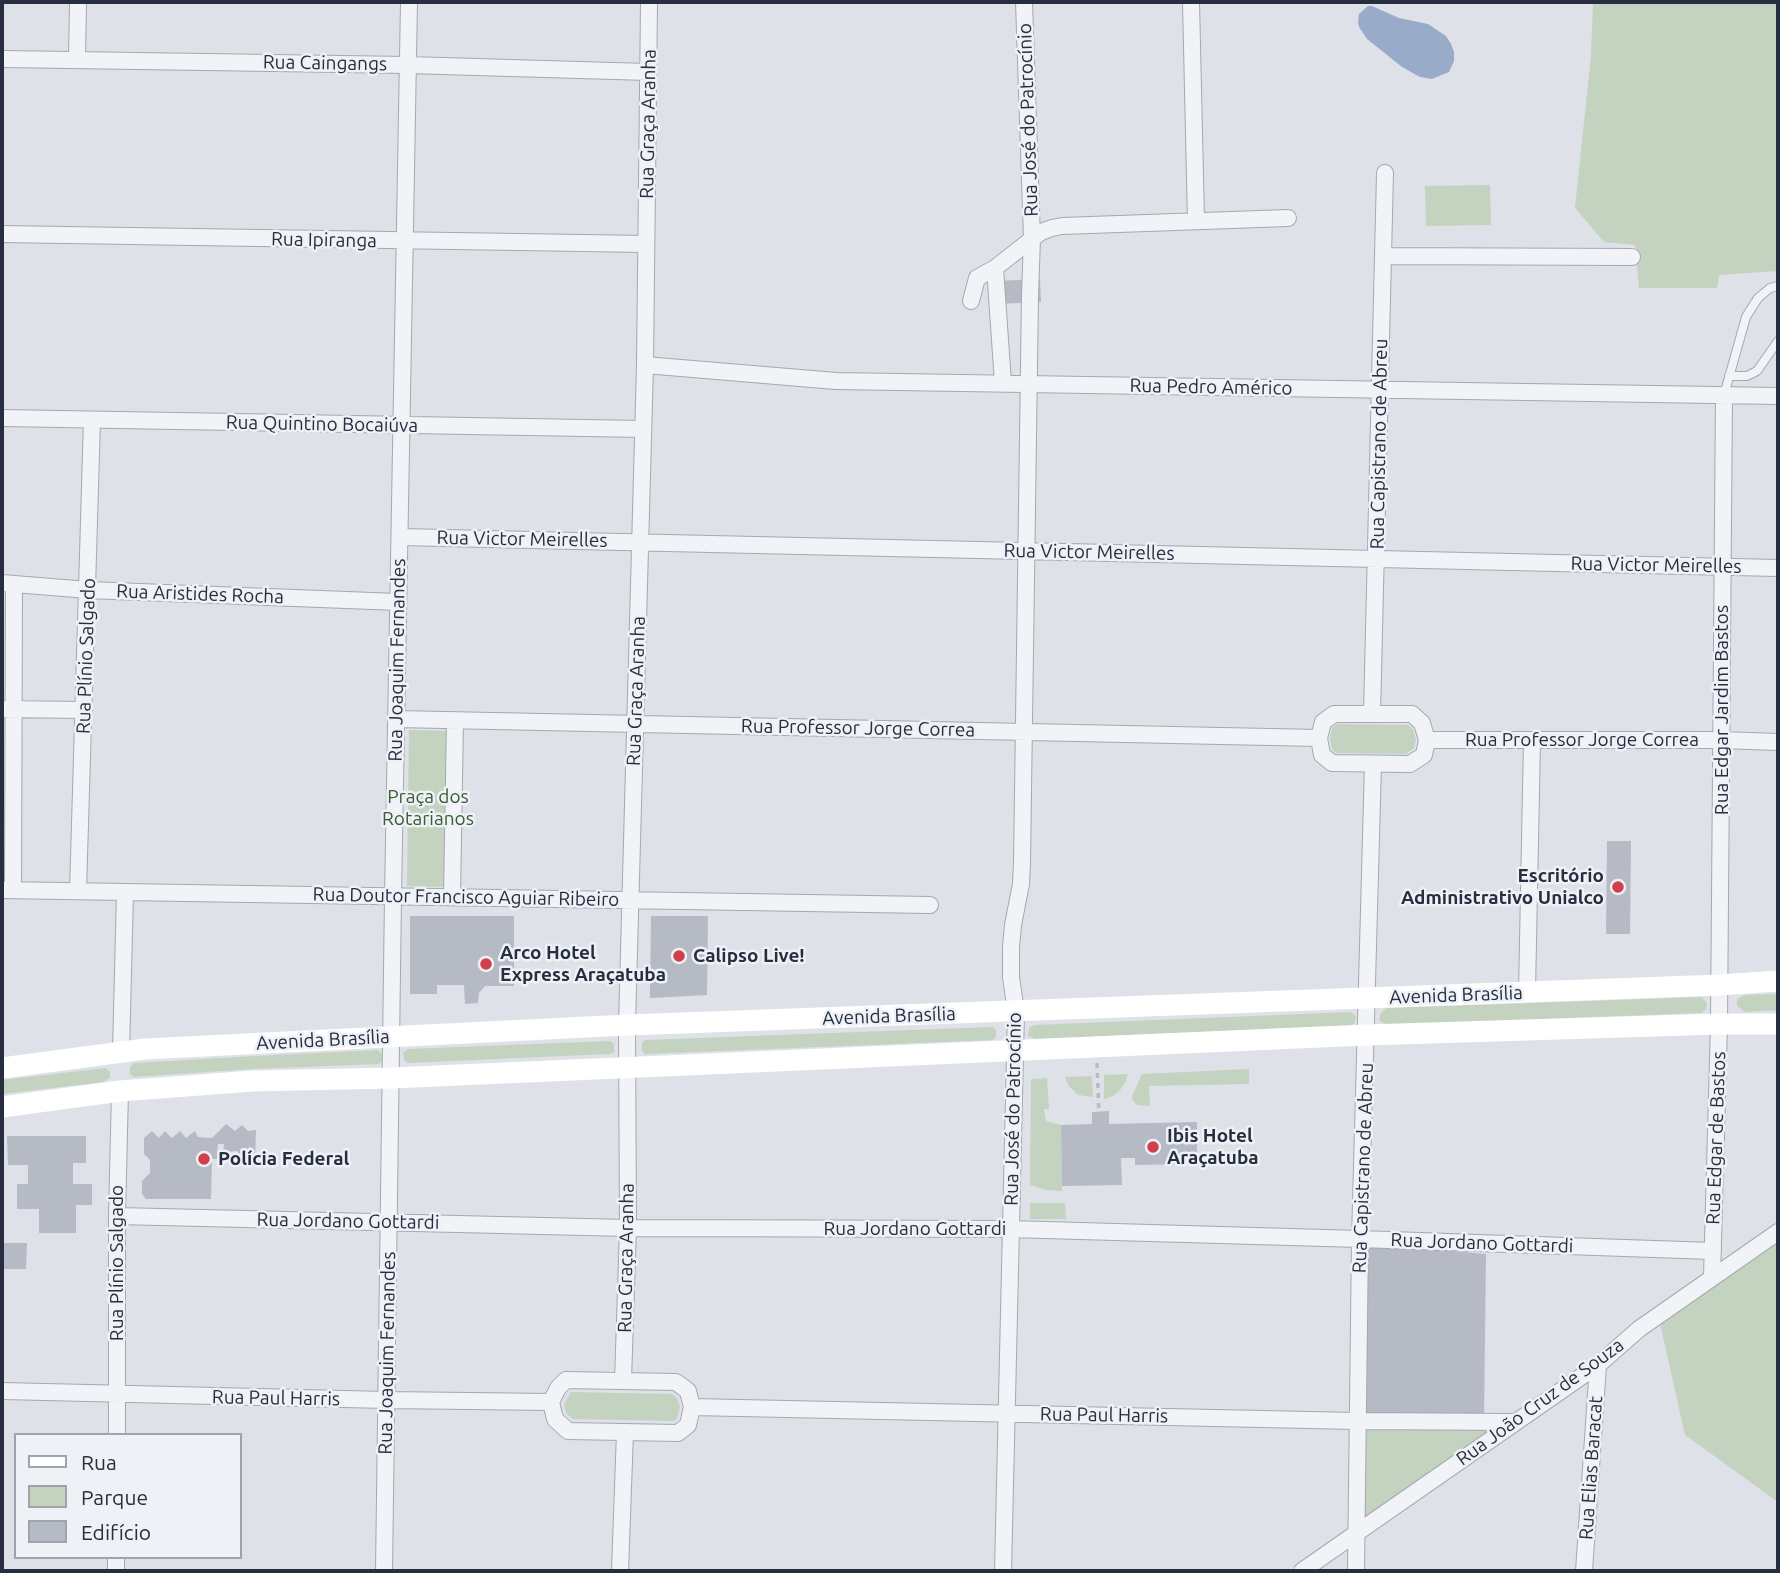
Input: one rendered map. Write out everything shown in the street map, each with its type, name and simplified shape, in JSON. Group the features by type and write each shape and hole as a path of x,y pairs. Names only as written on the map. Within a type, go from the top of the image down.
{"main road":[{"name":"Avenida Brasília","path":"2,1068 145,1049 627,1025 1778,981"},
{"name":"Avenida Brasília","path":"2,1107 120,1091 253,1081 391,1078 1366,1035 1778,1024"}],"street":[{"path":"77,59 78,2"},
{"name":"Rua Joaquim Fernandes","path":"384,1571 409,2"},
{"name":"Rua Graça Aranha","path":"623,1381 628,1227 627,1025 645,365 649,2"},
{"name":"Rua José do Patrocínio","path":"1024,2 1032,239 1030,384"},
{"path":"1191,2 1196,221"},
{"name":"Rua Caingangs","path":"2,59 408,65 648,72"},
{"name":"Rua Capistrano de Abreu","path":"1373,714 1385,173"},
{"path":"971,301 977,278 995,268 1041,232 1062,226 1288,218"},
{"name":"Rua Ipiranga","path":"2,234 646,244"},
{"path":"1383,256 1632,257"},
{"path":"995,268 1003,383"},
{"path":"998,320 1030,319"},
{"name":"Rua Pedro Américo","path":"645,365 836,381 1778,396"},
{"path":"1026,551 1030,384"},
{"name":"Rua Edgar Jardim Bastos","path":"1719,1024 1724,395"},
{"name":"Rua Quintino Bocaiúva","path":"2,418 643,429"},
{"name":"Rua Plínio Salgado","path":"78,891 92,420"},
{"name":"Rua Victor Meirelles","path":"400,537 1778,568"},
{"name":"Rua José do Patrocínio","path":"1003,1571 1016,1012 1011,977 1013,925 1021,884 1026,551"},
{"path":"7,890 8,583"},
{"name":"Rua Aristides Rocha","path":"8,583 88,590 398,602"},
{"path":"8,709 84,710"},
{"path":"1334,714 1373,714 1412,714 1422,723 1427,740 1424,755 1410,764 1373,764 1332,763 1322,755 1319,738 1323,722 1334,714"},
{"name":"Rua Professor Jorge Correa","path":"396,719 1319,738"},
{"path":"452,897 455,720"},
{"name":"Rua Professor Jorge Correa","path":"1427,740 1721,740 1778,743"},
{"path":"1527,992 1532,740"},
{"name":"Rua Capistrano de Abreu","path":"1356,1571 1360,1239 1373,764"},
{"name":"Rua Doutor Francisco Aguiar Ribeiro","path":"7,890 930,905"},
{"path":"121,1052 125,892"},
{"name":"Rua Edgar de Bastos","path":"1712,1277 1719,1024"},
{"name":"Rua Plínio Salgado","path":"117,1433 120,1091"},
{"name":"Rua Jordano Gottardi","path":"117,1216 628,1227 1010,1229 1713,1251"},
{"name":"Rua João Cruz de Souza","path":"1301,1571 1598,1365 1639,1329 1778,1232"},
{"name":"Rua Elias Baracat","path":"1584,1571 1598,1365"},
{"path":"566,1380 623,1381 676,1382 688,1391 692,1407 688,1425 678,1433 569,1430 555,1419 551,1402 558,1388 566,1380"},
{"name":"Rua Paul Harris","path":"2,1391 551,1402"},
{"name":"Rua Paul Harris","path":"692,1407 1516,1422"},
{"path":"620,1571 625,1432"}],"lane":[{"path":"1724,395 1746,317 1758,298 1770,288 1778,286"},
{"path":"1729,376 1747,376 1757,371 1778,341"}],"path":[{"path":"1097,1048 1099,1117"}],"green space":[{"path":"1593,2 1778,2 1778,271 1719,275 1717,288 1639,288 1635,245 1604,242 1575,208 1591,56"},
{"path":"1490,185 1491,225 1426,226 1425,186"},
{"path":"1337,724 1408,725 1413,729 1416,740 1414,748 1406,754 1336,753 1332,749 1330,739 1332,728"},
{"name":"Praça dos Rotarianos","path":"409,730 448,731 446,887 407,886"},
{"path":"1778,994 1778,1010 1745,1012 1737,1006 1737,999 1745,995"},
{"path":"1702,997 1707,1003 1706,1009 1701,1013 1386,1025 1379,1020 1381,1013 1387,1008"},
{"path":"1351,1012 1356,1016 1351,1026 1035,1039 1028,1036 1029,1028 1034,1025"},
{"path":"992,1027 996,1030 993,1040 645,1054 642,1050 645,1040"},
{"path":"610,1041 614,1044 614,1052 609,1054 408,1063 404,1060 403,1053 408,1049"},
{"path":"378,1050 383,1061 379,1064 134,1077 130,1074 130,1067 134,1063"},
{"path":"106,1068 110,1072 110,1078 103,1082 2,1094 2,1080"},
{"path":"1249,1069 1249,1084 1149,1086 1150,1106 1137,1105 1133,1101 1132,1096 1142,1074"},
{"path":"1128,1074 1120,1090 1104,1099 1104,1075"},
{"path":"1092,1076 1093,1097 1078,1095 1068,1085 1065,1077"},
{"path":"1047,1078 1049,1109 1044,1109 1046,1121 1061,1125 1062,1191 1030,1185 1031,1079"},
{"path":"1030,1203 1065,1203 1066,1219 1030,1219"},
{"path":"1778,1241 1778,1502 1685,1435 1660,1323"},
{"path":"571,1392 672,1394 677,1398 680,1407 674,1421 573,1419 566,1413 564,1404"},
{"path":"1363,1422 1509,1425 1364,1520"}],"water":[{"path":"1368,6 1399,18 1428,24 1446,36 1454,52 1454,61 1449,72 1432,79 1420,77 1402,67 1367,39 1358,22 1359,14"}],"building":[{"path":"1040,279 1041,302 997,304 996,281"},
{"name":"Escritório Administrativo Unialco","path":"1607,841 1631,841 1630,934 1606,934"},
{"path":"410,916 514,916 514,986 485,986 479,993 478,1003 465,1004 464,985 437,985 437,994 410,994"},
{"name":"Calipso Live!","path":"651,916 708,916 707,995 650,998"},
{"path":"1109,1111 1109,1124 1197,1122 1197,1152 1185,1153 1185,1164 1135,1165 1135,1158 1121,1158 1122,1185 1062,1186 1061,1125 1092,1124 1092,1112"},
{"path":"226,1124 235,1131 242,1125 248,1131 256,1130 255,1160 238,1159 238,1151 223,1152 224,1144 218,1144 217,1159 212,1159 211,1199 146,1199 142,1194 142,1181 150,1173 150,1160 144,1154 144,1138 152,1131 159,1138 165,1131 172,1138 180,1131 186,1138 195,1131 198,1137 212,1138"},
{"path":"7,1136 86,1136 86,1163 73,1163 73,1184 92,1184 92,1205 76,1205 76,1233 39,1233 39,1209 17,1209 17,1184 28,1184 28,1165 8,1165"},
{"path":"2,1243 27,1243 26,1269 2,1269"},
{"path":"1362,1243 1486,1254 1484,1422 1359,1419"}],"place":[{"name":"Escritório Administrativo Unialco","path":"1618,887"},
{"name":"Calipso Live!","path":"679,956"},
{"name":"Arco Hotel Express Araçatuba","path":"486,964"},
{"name":"Ibis Hotel Araçatuba","path":"1153,1147"},
{"name":"Polícia Federal","path":"204,1159"}]}
